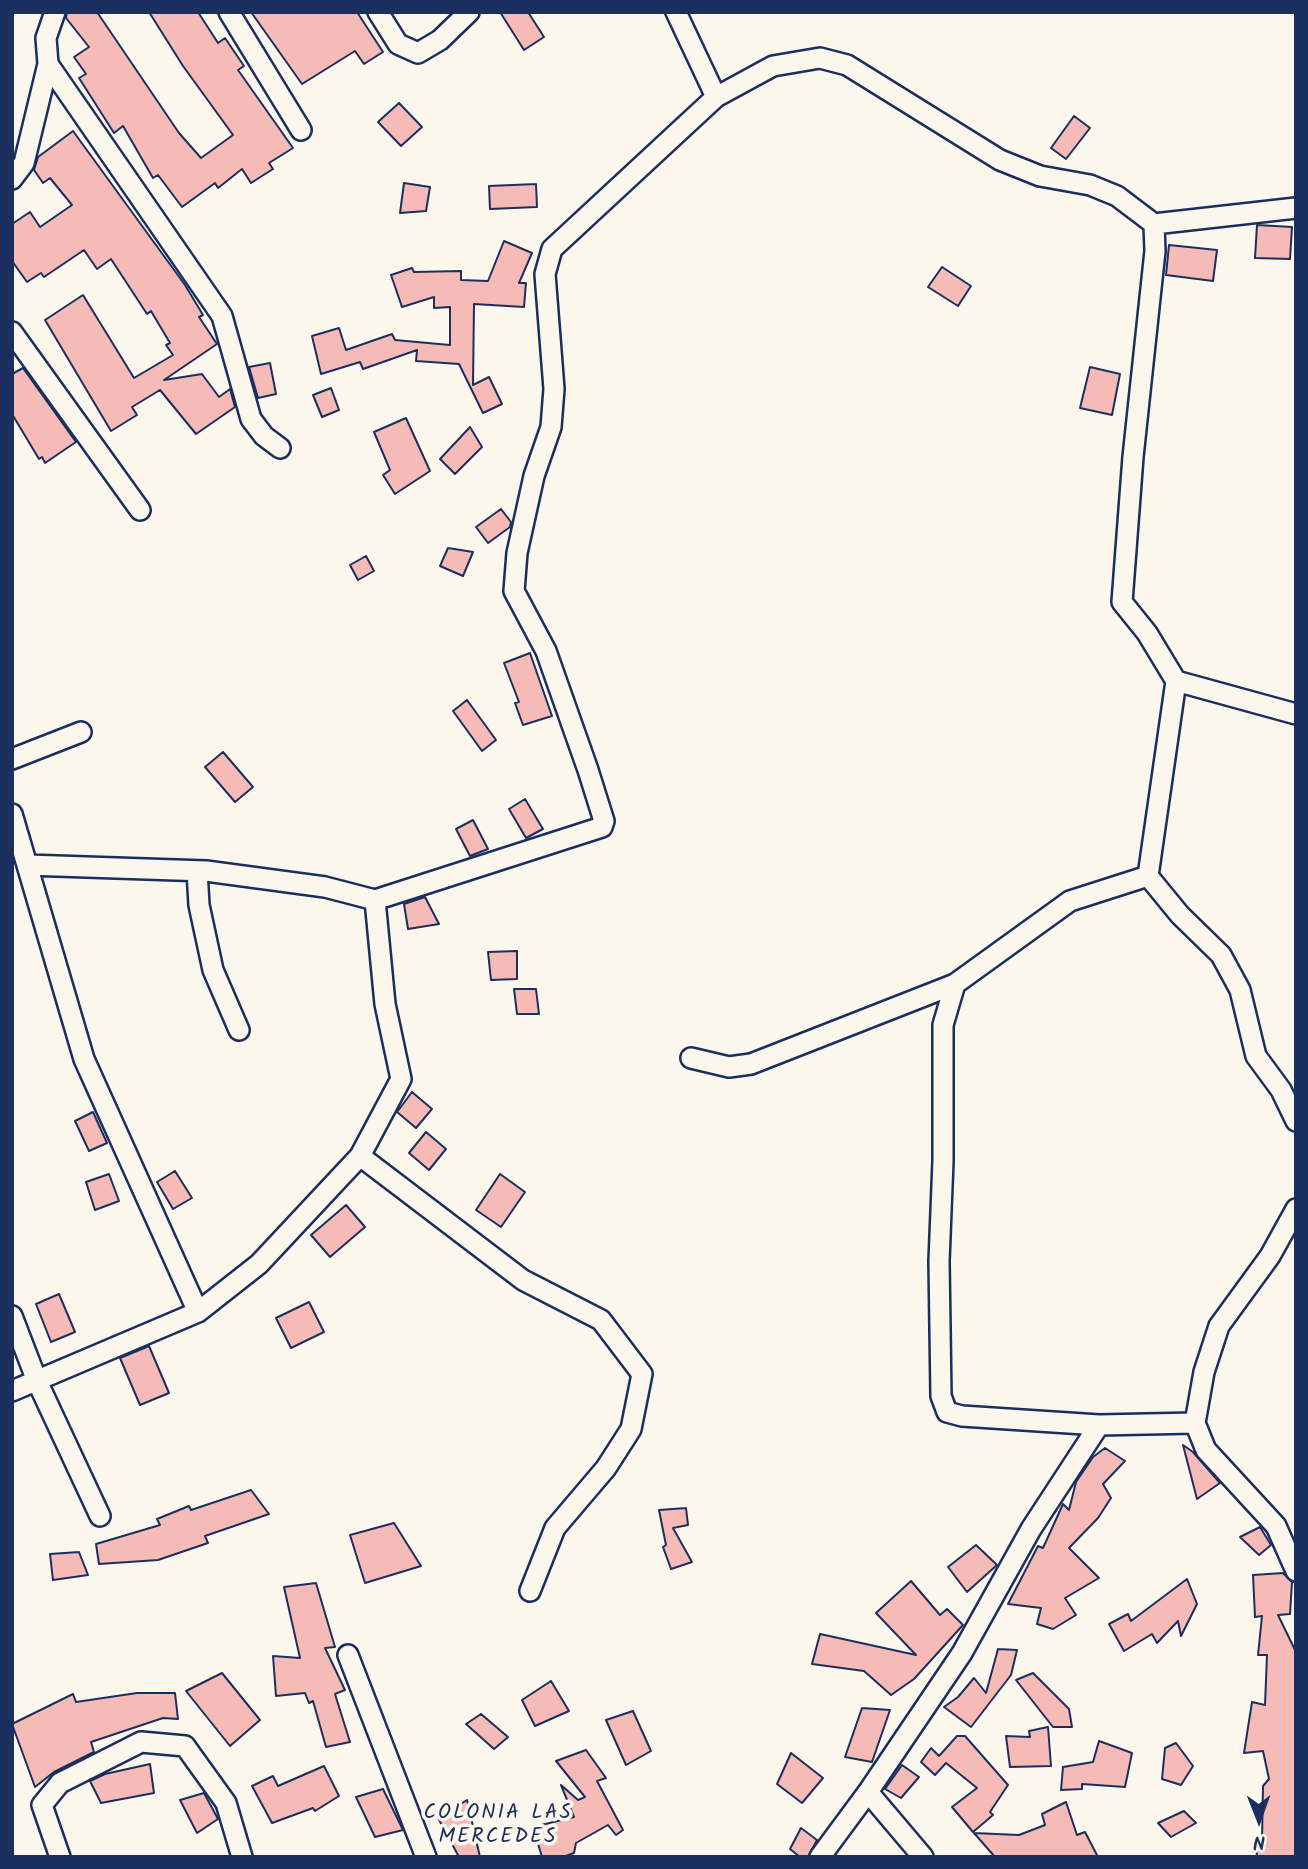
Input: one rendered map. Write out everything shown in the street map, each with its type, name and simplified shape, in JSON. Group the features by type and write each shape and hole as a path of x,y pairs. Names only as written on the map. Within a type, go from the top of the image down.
{"street":[{"path":"12,179 24,163 48,64 46,38 55,12"},
{"path":"229,12 301,130"},
{"path":"378,12 398,44 418,52 440,40 469,12"},
{"path":"676,12 716,97"},
{"path":"27,865 197,871 325,887 375,900 602,827 604,821 588,770 546,651 514,591 517,553 528,502 551,428 554,389 545,274 552,248 716,97 774,66 820,58 848,65 1000,160 1040,176 1090,186 1117,196 1154,224 1296,208"},
{"path":"48,64 222,316 251,419 264,436 280,448"},
{"path":"1154,224 1155,251 1133,457 1122,603 1147,634 1176,681 1148,876 1180,915 1221,954 1240,990 1256,1056 1281,1090 1296,1121"},
{"path":"12,332 140,510"},
{"path":"1176,681 1296,714"},
{"path":"12,759 81,732"},
{"path":"12,814 84,1059 198,1312"},
{"path":"197,871 199,905 213,970 239,1030"},
{"path":"691,1058 729,1067 751,1064 955,984 1070,901 1148,876"},
{"path":"12,1391 198,1312 259,1264 360,1156 401,1079 385,1004 375,900"},
{"path":"955,984 943,1025 943,1161 939,1261 941,1396 947,1412 961,1416 1099,1425 1195,1423"},
{"path":"360,1156 523,1280 601,1320 642,1374 631,1429 606,1468 555,1528 530,1591"},
{"path":"1296,1209 1269,1255 1219,1326 1204,1372 1195,1423 1206,1450 1276,1526 1296,1572"},
{"path":"12,1316 37,1381 100,1517"},
{"path":"820,1857 868,1792 962,1653 1031,1529 1099,1425"},
{"path":"348,1655 426,1857"},
{"path":"60,1857 42,1805 60,1783 141,1741 185,1746 226,1804 242,1857"},
{"path":"868,1792 923,1857"}],"building":[{"path":"67,12 97,12 179,133 201,158 233,135 183,66 149,12 198,12 218,43 225,38 244,66 238,70 293,148 269,163 273,169 251,183 242,169 218,188 215,183 182,207 158,175 153,178 123,126 114,133 79,78 86,74 74,57 89,47 66,18"},
{"path":"251,12 357,12 383,52 364,64 355,51 302,84"},
{"path":"500,12 528,12 544,37 524,50"},
{"path":"399,103 422,127 401,146 378,122"},
{"path":"1074,116 1090,128 1066,159 1051,148"},
{"path":"73,131 185,285 203,315 199,317 217,344 164,380 202,374 219,397 230,389 235,407 196,434 160,390 132,407 137,415 111,431 45,320 83,295 134,378 173,355 166,345 170,343 151,311 147,314 111,259 97,269 84,250 44,277 41,273 27,282 12,261 12,224 30,212 40,227 72,205 50,178 43,183 34,170 38,157"},
{"path":"404,183 430,187 426,211 400,213"},
{"path":"536,184 537,207 490,209 489,186"},
{"path":"1257,225 1292,227 1290,259 1255,258"},
{"path":"504,241 532,253 519,283 526,283 524,307 474,304 473,385 489,377 502,404 483,413 459,364 416,361 417,350 363,369 360,362 321,374 312,336 339,328 346,350 392,334 395,340 450,345 450,307 434,308 434,297 402,307 391,275 412,268 414,272 461,271 461,280 488,281"},
{"path":"1169,245 1217,250 1213,281 1166,275"},
{"path":"942,267 971,286 958,306 928,287"},
{"path":"270,363 276,394 258,398 249,367"},
{"path":"1090,367 1120,374 1112,415 1080,408"},
{"path":"23,368 76,442 45,463 42,457 39,459 12,414 12,374"},
{"path":"331,388 339,410 322,417 313,395"},
{"path":"406,418 430,471 395,494 383,475 390,470 374,432"},
{"path":"470,427 482,447 455,474 440,459"},
{"path":"501,509 511,522 510,527 488,543 476,527"},
{"path":"448,548 473,552 463,576 440,566"},
{"path":"366,556 374,571 358,580 350,565"},
{"path":"530,653 552,716 523,725 515,703 519,702 504,663"},
{"path":"467,700 496,740 482,751 453,711"},
{"path":"223,752 253,787 235,802 205,767"},
{"path":"525,799 543,829 526,838 509,809"},
{"path":"473,820 488,849 470,856 456,829"},
{"path":"425,897 439,924 408,929 404,904"},
{"path":"517,951 517,979 491,980 488,952"},
{"path":"514,989 536,989 539,1014 517,1014"},
{"path":"412,1092 432,1109 416,1128 397,1112"},
{"path":"93,1112 107,1143 89,1151 75,1121"},
{"path":"426,1132 446,1149 429,1170 409,1153"},
{"path":"175,1171 192,1198 173,1209 157,1182"},
{"path":"109,1174 119,1201 95,1210 86,1182"},
{"path":"500,1174 525,1192 501,1227 476,1210"},
{"path":"346,1205 365,1227 330,1257 311,1235"},
{"path":"59,1294 75,1332 51,1342 36,1304"},
{"path":"309,1302 324,1332 291,1348 276,1318"},
{"path":"149,1346 169,1393 140,1405 120,1358"},
{"path":"1183,1445 1193,1452 1220,1483 1197,1499"},
{"path":"1105,1448 1125,1461 1103,1484 1111,1498 1098,1518 1069,1548 1099,1578 1065,1598 1076,1615 1053,1629 1037,1624 1041,1608 1008,1604 1038,1546 1043,1548 1063,1504 1069,1510 1076,1482 1093,1457"},
{"path":"251,1490 269,1514 205,1536 208,1543 158,1560 99,1564 96,1544 160,1525 157,1519 189,1506 191,1510"},
{"path":"686,1508 688,1525 673,1528 692,1562 671,1569 663,1547 666,1545 659,1510"},
{"path":"394,1523 421,1566 365,1583 350,1535"},
{"path":"1260,1527 1271,1545 1259,1555 1240,1537"},
{"path":"976,1545 997,1565 967,1592 948,1567"},
{"path":"79,1552 88,1575 53,1580 50,1554"},
{"path":"1283,1573 1292,1582 1290,1614 1278,1615 1296,1652 1296,1857 1257,1857 1256,1841 1262,1841 1263,1786 1269,1779 1263,1751 1244,1753 1252,1702 1265,1705 1267,1655 1258,1655 1262,1616 1255,1617 1253,1575"},
{"path":"1187,1579 1197,1604 1181,1636 1178,1621 1157,1643 1152,1634 1124,1651 1109,1624 1128,1614 1131,1621"},
{"path":"911,1581 940,1615 947,1609 963,1625 914,1679 891,1695 864,1671 812,1664 820,1634 916,1655 876,1613"},
{"path":"316,1583 335,1647 325,1648 345,1690 335,1694 350,1742 326,1747 313,1701 309,1703 305,1693 276,1696 273,1656 300,1658 284,1587"},
{"path":"998,1649 1017,1650 1011,1675 971,1727 944,1707 958,1697 974,1678 986,1693"},
{"path":"222,1673 260,1720 230,1746 186,1691"},
{"path":"1033,1673 1069,1709 1072,1727 1053,1727 1016,1680"},
{"path":"551,1681 569,1711 535,1726 522,1700"},
{"path":"137,1693 175,1693 178,1719 163,1718 91,1742 94,1752 54,1772 35,1787 12,1724 73,1694 76,1702"},
{"path":"862,1708 890,1710 872,1762 845,1757"},
{"path":"633,1711 651,1751 626,1765 606,1720"},
{"path":"481,1714 508,1737 494,1749 466,1724"},
{"path":"1048,1727 1051,1766 1010,1767 1006,1736 1030,1737 1029,1731"},
{"path":"957,1736 965,1736 1008,1785 990,1812 993,1815 973,1832 952,1807 977,1788 946,1763 935,1775 921,1762 931,1748 939,1756"},
{"path":"1099,1741 1132,1753 1125,1787 1082,1784 1082,1789 1061,1790 1063,1767 1093,1762"},
{"path":"1176,1743 1193,1766 1181,1785 1162,1779 1165,1748"},
{"path":"586,1750 606,1778 597,1781 623,1830 616,1835 608,1825 576,1843 574,1853 563,1857 542,1857 533,1827 574,1817 561,1785 578,1800 585,1797 556,1761"},
{"path":"791,1753 823,1778 802,1803 777,1784"},
{"path":"150,1764 154,1793 101,1803 90,1781 105,1774"},
{"path":"902,1765 919,1777 901,1798 885,1789"},
{"path":"324,1766 339,1796 315,1811 313,1808 272,1823 252,1786 273,1776 278,1786"},
{"path":"383,1789 403,1830 375,1837 356,1797"},
{"path":"204,1793 218,1819 197,1833 180,1800"},
{"path":"467,1800 480,1857 459,1857 438,1818"},
{"path":"1066,1802 1077,1835 1085,1832 1098,1857 995,1857 974,1833 1019,1835 1045,1825 1042,1814"},
{"path":"1184,1811 1196,1823 1171,1837 1158,1823"},
{"path":"801,1828 817,1840 808,1857 800,1857 790,1849"}],"district":[{"name":"COLONIA LAS MERCEDES","path":"498,1826"}]}
